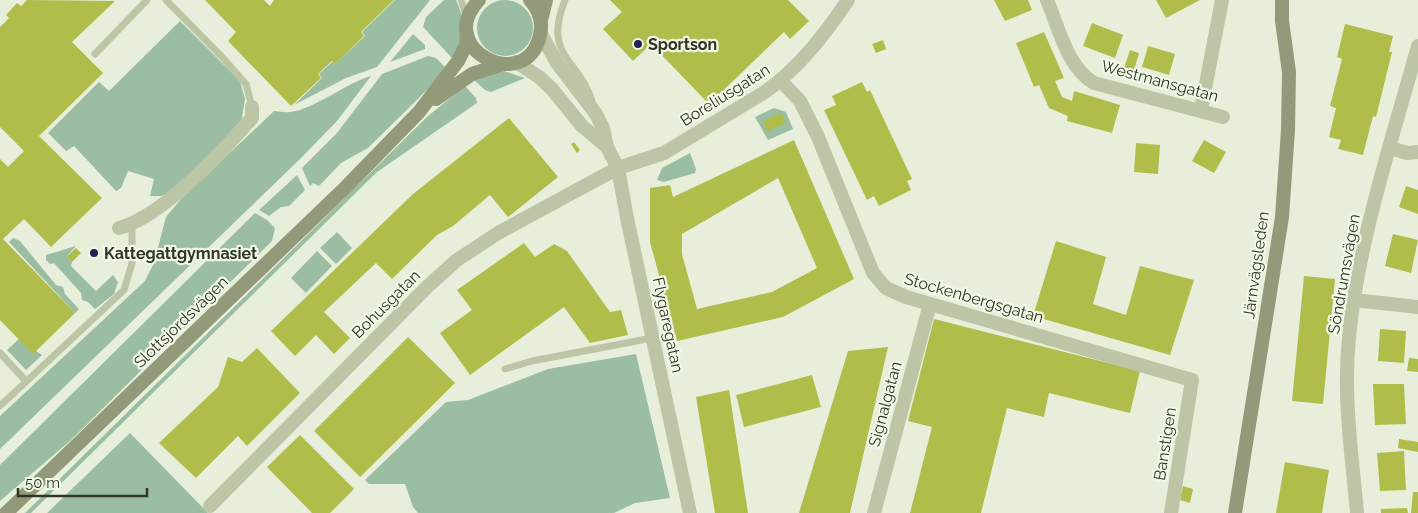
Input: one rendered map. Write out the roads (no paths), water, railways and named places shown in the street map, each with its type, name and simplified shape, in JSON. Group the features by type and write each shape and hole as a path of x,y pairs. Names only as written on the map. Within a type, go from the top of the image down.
{"main road":[{"name":"Slottsjordsvägen","path":"6,513 339,194 419,112 458,61 466,45 468,19 479,0"},
{"path":"530,0 538,11 541,27"},
{"name":"Slottsjordsvägen","path":"419,112 472,74 509,63 532,52 541,27 546,0"},
{"name":"Järnvägsleden","path":"1274,0 1282,21"},
{"name":"Järnvägsleden","path":"1236,513 1282,217 1290,72 1282,21 1282,0"},
{"path":"467,34 472,46 480,56 491,62 509,63"}],"street":[{"name":"Boreliusgatan","path":"618,168 664,152 754,100 781,81 807,54 848,0"},
{"name":"Westmansgatan","path":"1047,0 1072,61 1085,77 1094,83 1223,117"},
{"path":"1201,110 1222,0"},
{"name":"Flygaregatan","path":"541,27 557,62 596,114 603,128 607,147 618,168 690,513"},
{"name":"Söndrumsvägen","path":"1357,513 1348,415 1347,371 1354,300 1366,237 1418,46"},
{"name":"Flygaregatan","path":"509,63 539,77 552,89 582,126 607,147"},
{"name":"Stockenbergsgatan","path":"781,81 800,101 805,110 873,273 890,291 1192,380"},
{"path":"125,226 143,219 183,187 252,118 252,107"},
{"path":"1390,148 1407,153 1418,152"},
{"name":"Bohusgatan","path":"210,506 428,286 457,260 498,233 618,168"},
{"path":"1354,300 1418,307"},
{"name":"Signalgatan","path":"874,513 930,304"},
{"name":"Banstigen","path":"1171,513 1192,380"}],"lane":[{"path":"95,54 147,0"},
{"path":"166,0 224,58 246,84 252,107"},
{"path":"461,0 468,19"},
{"path":"565,0 558,18 558,44 590,94 596,114"},
{"path":"0,406 124,290 132,263 125,226"},
{"path":"505,369 532,361 652,338"},
{"path":"0,353 26,381"}],"place":[{"name":"Sportson","path":"638,44"},
{"name":"Kattegattgymnasiet","path":"94,253"}]}
